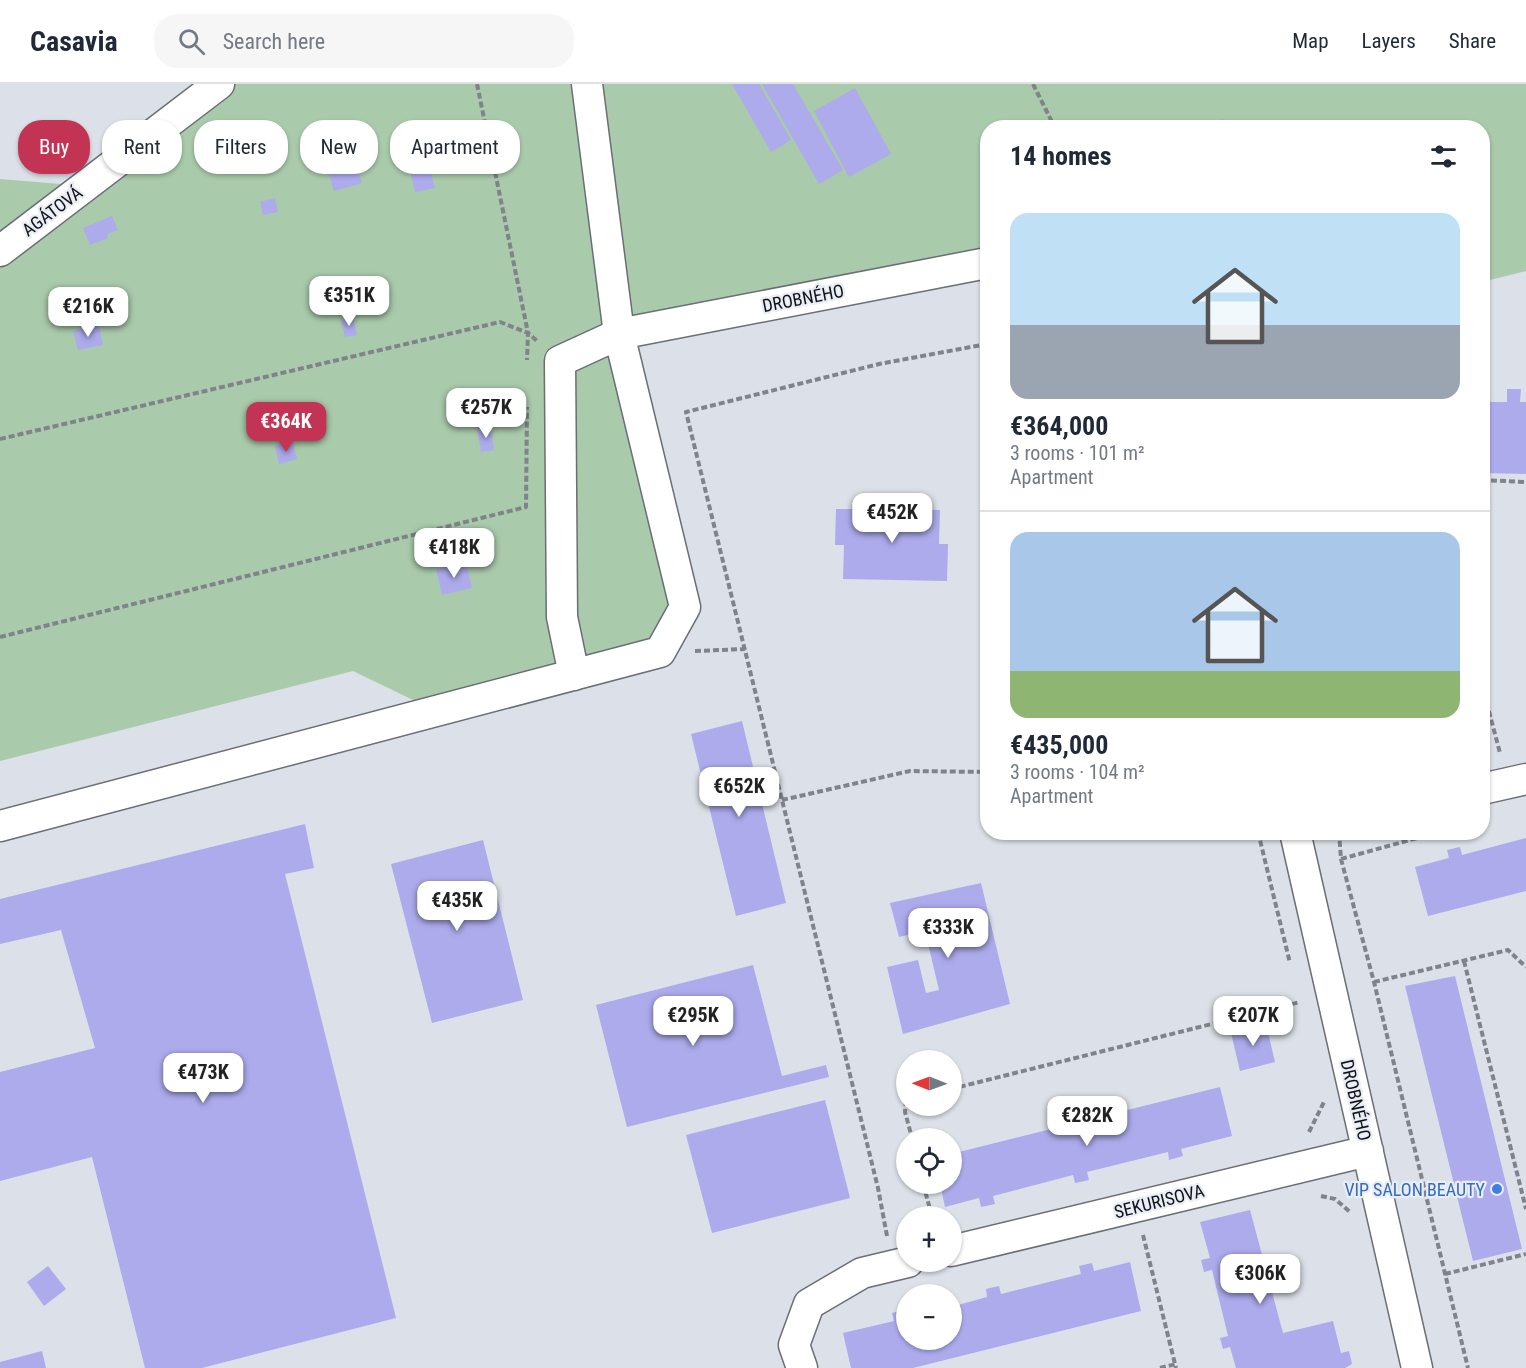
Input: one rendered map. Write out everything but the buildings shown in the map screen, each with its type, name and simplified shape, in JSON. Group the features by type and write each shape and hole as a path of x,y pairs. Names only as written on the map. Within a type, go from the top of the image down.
{"street":[{"name":"AGÁTOVÁ","path":"0,250 219,84"},
{"path":"0,826 660,652 685,607 619,334 587,84"},
{"name":"DROBNÉHO","path":"560,361 619,334 980,264"},
{"path":"560,361 562,617 574,675"},
{"path":"1490,785 1515,772"},
{"name":"DROBNÉHO","path":"1297,840 1417,1368"},
{"name":"SEKURISOVA","path":"962,1248 1368,1150"},
{"path":"802,1368 794,1345 809,1304 862,1273 896,1265"}],"path":[{"path":"477,84 528,333 527,368"},
{"path":"1033,84 1051,120"},
{"path":"0,439 500,322 528,333 560,361"},
{"path":"883,1241 888,1234 878,1188 686,412 879,364 980,345"},
{"path":"0,637 525,507 527,402"},
{"path":"1490,480 1526,482"},
{"path":"660,652 745,650"},
{"path":"1490,706 1515,772"},
{"path":"782,800 910,771 980,772"},
{"path":"1260,840 1292,968"},
{"path":"1340,840 1341,859 1374,982 1467,1368"},
{"path":"1341,859 1410,840"},
{"path":"1374,982 1508,950 1526,967"},
{"path":"1464,961 1526,1209"},
{"path":"1297,991 1303,1013"},
{"path":"962,1086 1300,1002"},
{"path":"1306,1136 1324,1102 1322,1091"},
{"path":"1312,1194 1335,1199 1355,1216"},
{"path":"1131,1234 1142,1232 1176,1366 1160,1368"},
{"path":"1445,1274 1526,1254"}],"green space":[{"path":"219,84 1526,84 1526,271 1490,280 1490,120 980,120 980,264 619,334 685,607 660,652 436,711 353,671 0,761 0,179 85,186 102,173 182,174 182,120 172,120"}],"place":[{"name":"VIP SALON BEAUTY","path":"1497,1189"}]}
